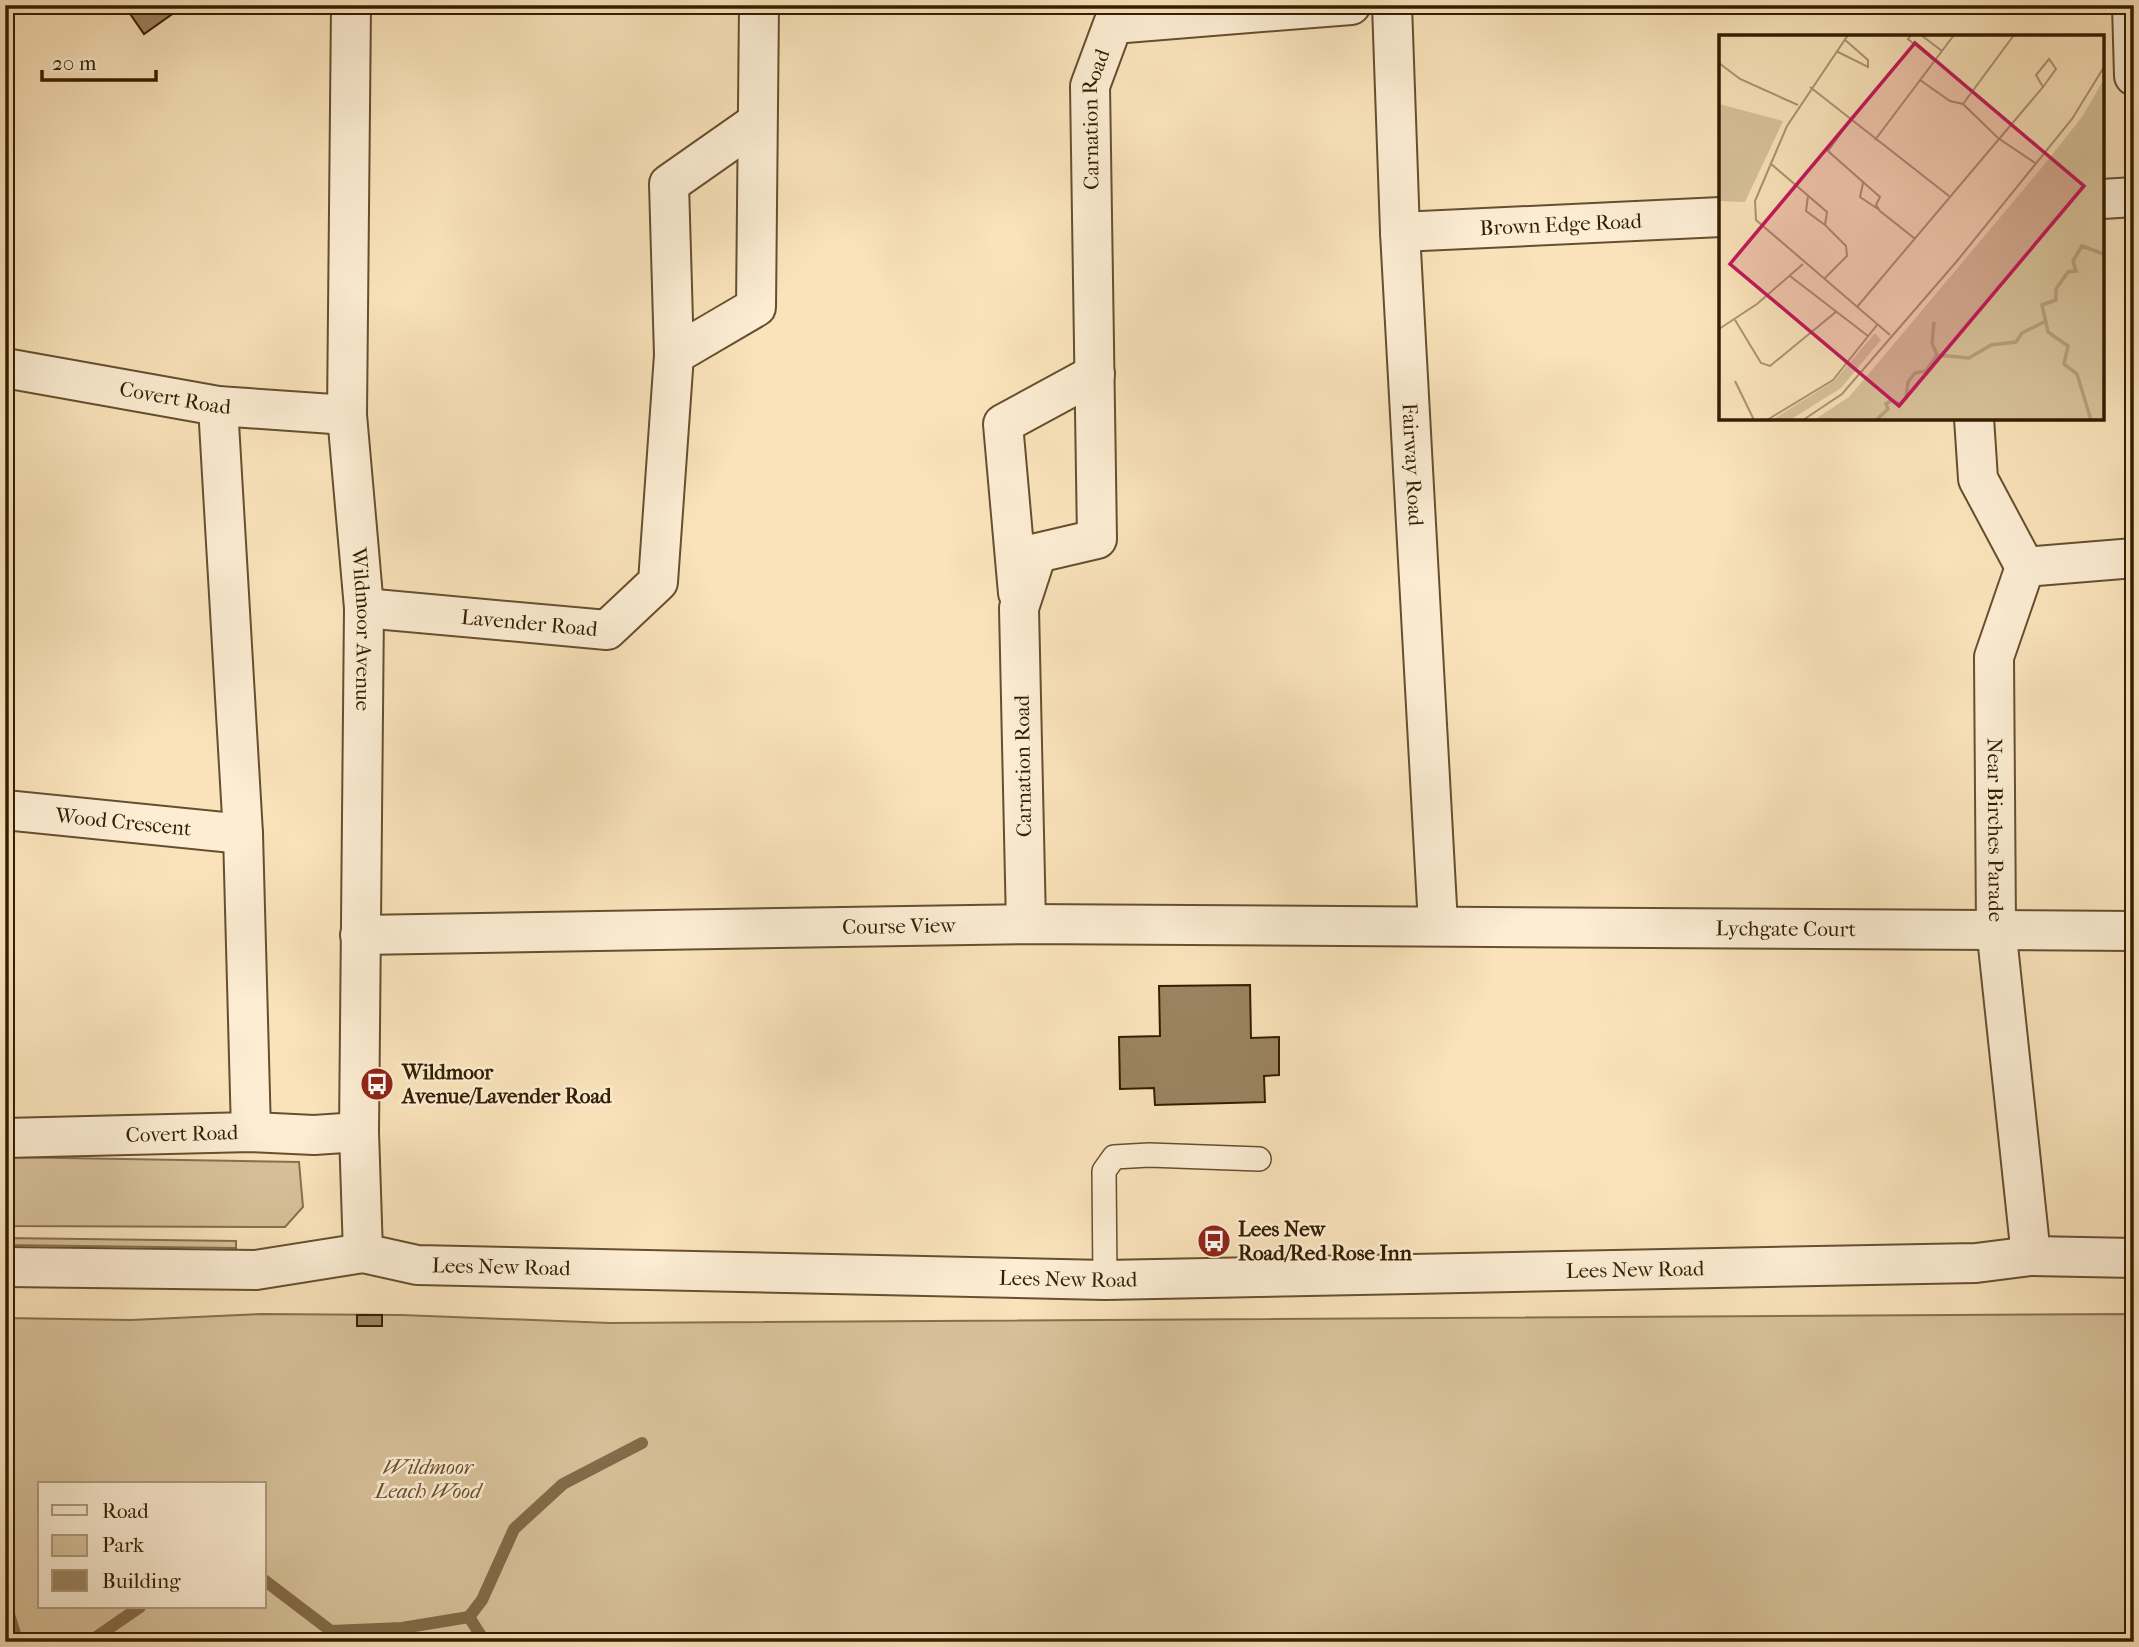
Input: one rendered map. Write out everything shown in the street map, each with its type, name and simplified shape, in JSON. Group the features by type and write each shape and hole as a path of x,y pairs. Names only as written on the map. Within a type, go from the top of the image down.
{"street":[{"name":"Wildmoor Avenue","path":"351,5 347,415 364,608 359,1132 363,1253"},
{"path":"674,355 756,307 756,123 760,5"},
{"name":"Carnation Road","path":"1019,608 1037,553 1097,539 1090,86 1113,24 1352,5"},
{"name":"Fairway Road","path":"1392,5 1401,232 1438,925"},
{"path":"2132,5 2134,76"},
{"name":"Lavender Road","path":"364,608 607,630 657,582 674,355 668,184 756,123"},
{"path":"2104,199 2134,197"},
{"name":"Brown Edge Road","path":"1401,232 1719,217"},
{"name":"Covert Road","path":"5,368 218,406 347,415"},
{"name":"Carnation Road","path":"1026,924 1019,608 1003,424 1096,374"},
{"path":"218,406 243,834 251,1132"},
{"path":"1974,420 1978,479 2025,567 2134,558"},
{"name":"Near Birches Parade","path":"2025,567 1994,657 1996,927 2031,1256"},
{"name":"Wood Crescent","path":"5,810 243,834"},
{"name":"Course View","path":"360,935 1026,924 1438,925"},
{"name":"Lychgate Court","path":"1438,925 2134,930"},
{"name":"Covert Road","path":"5,1138 251,1132 314,1135 359,1132"},
{"name":"Lees New Road","path":"5,1267 257,1270 363,1253 417,1265 1105,1280 1976,1263 2031,1256 2134,1258"}],"lane":[{"path":"1105,1280 1104,1171 1114,1157 1149,1155 1259,1159"}],"green space":[{"path":"5,1157 299,1162 303,1207 285,1227 5,1226"},
{"path":"5,1238 236,1241 236,1248 5,1245"},
{"name":"Wildmoor Leach Wood","path":"261,1314 402,1315 610,1323 2134,1314 2134,1642 5,1642 5,1318 131,1320"}],"building":[{"path":"124,5 185,5 144,34"},
{"path":"1250,985 1251,1038 1279,1037 1279,1075 1264,1076 1265,1102 1155,1105 1154,1088 1120,1089 1119,1037 1160,1036 1159,986"},
{"path":"357,1315 382,1315 382,1326 357,1326"}],"waterway":[{"path":"469,1617 482,1600 514,1529 563,1484 642,1443"},
{"path":"266,1582 331,1631 402,1628 469,1617 485,1642"},
{"path":"5,1602 17,1640 30,1642"},
{"path":"89,1642 139,1608"}],"place":[{"name":"Wildmoor Avenue/Lavender Road","path":"377,1084"},
{"name":"Lees New Road/Red Rose Inn","path":"1214,1241"}]}
